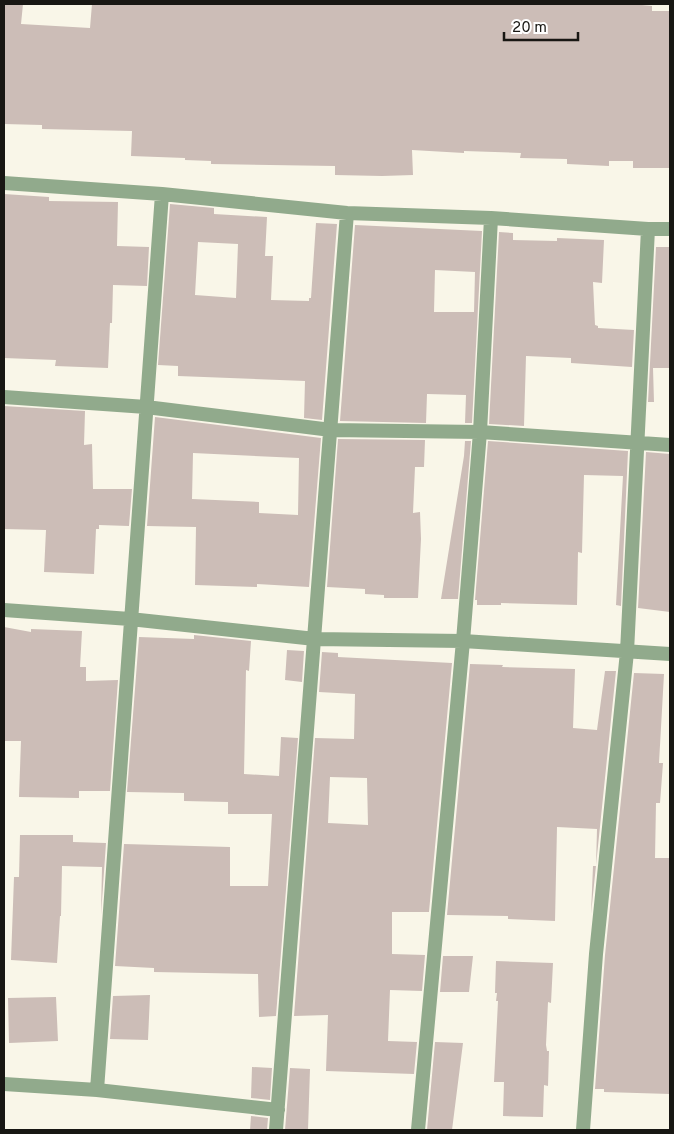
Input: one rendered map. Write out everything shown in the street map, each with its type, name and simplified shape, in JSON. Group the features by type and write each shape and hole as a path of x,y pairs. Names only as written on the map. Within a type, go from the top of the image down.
{"street":[{"path":"4,183 162,194 347,213 491,218 670,229"},
{"path":"97,1090 162,194"},
{"path":"276,1130 347,213"},
{"path":"418,1130 463,641 480,432 491,218"},
{"path":"583,1130 596,954 627,652 648,229"},
{"path":"4,396 146,407 331,430 480,432 670,446"},
{"path":"4,610 130,619 315,640 463,641 670,654"},
{"path":"4,1084 97,1090 278,1110"}],"building":[{"path":"4,4 23,4 21,24 90,28 92,4 632,4 652,6 652,11 670,11 670,168 633,168 633,161 609,161 609,166 567,164 567,159 520,158 521,153 464,151 464,153 412,150 413,175 335,175 335,166 211,164 211,161 185,160 185,158 131,156 132,131 42,129 42,125 4,124"},
{"path":"4,194 49,197 49,201 118,202 117,246 149,247 147,286 113,285 108,368 55,366 56,360 4,358"},
{"path":"170,204 214,208 214,214 267,217 265,256 273,256 271,300 309,301 309,298 311,298 316,223 337,224 322,420 304,418 305,381 178,376 178,366 158,365","holes":["198,242 238,244 236,298 195,295"]},
{"path":"355,225 482,231 472,423 465,423 466,395 427,394 426,423 340,421","holes":["435,270 475,272 474,312 434,312"]},
{"path":"499,232 513,233 513,240 557,241 557,238 604,240 602,283 593,282 595,325 598,328 634,330 632,367 571,363 571,358 526,356 524,426 489,424"},
{"path":"656,247 670,247 670,368 653,368 654,402 648,402"},
{"path":"4,406 85,411 84,445 92,444 93,489 132,489 129,526 99,525 99,529 96,529 94,574 44,572 46,530 4,529"},
{"path":"155,417 321,438 309,587 257,584 257,587 195,585 196,527 147,526","holes":["193,453 299,458 298,515 259,513 259,502 192,499"]},
{"path":"338,439 425,440 424,467 415,467 413,513 420,512 421,539 418,598 384,598 384,595 365,594 365,589 327,587"},
{"path":"465,441 471,441 458,599 441,599 464,456"},
{"path":"488,441 628,451 621,606 616,605 623,476 584,475 582,553 578,552 577,605 501,603 501,605 477,605 477,600 475,600"},
{"path":"646,452 670,454 670,612 638,608"},
{"path":"4,627 31,632 31,629 82,631 80,667 86,667 86,681 118,680 110,791 79,791 79,798 19,797 21,741 4,741"},
{"path":"194,635 251,641 249,671 246,670 244,774 279,776 281,737 298,738 276,1016 259,1017 258,974 154,972 154,968 115,966 124,844 230,847 230,886 268,886 272,814 228,814 228,802 184,801 184,793 127,792 139,637 194,639"},
{"path":"287,650 304,651 302,682 285,680"},
{"path":"322,652 338,653 338,657 452,663 429,912 392,912 392,954 425,955 422,991 390,990 388,1041 417,1042 414,1074 326,1071 328,1015 294,1016 315,738 354,739 355,694 319,692","holes":["330,777 367,778 368,825 328,823"]},
{"path":"470,664 575,669 573,728 597,730 605,671 616,671 596,865 597,829 557,827 555,921 508,919 508,916 447,915"},
{"path":"634,673 664,674 659,763 663,763 660,803 656,803 655,858 670,858 670,1094 604,1092 604,1089 595,1089 605,955"},
{"path":"20,835 73,835 73,842 106,843 101,915 102,867 62,866 61,916 57,963 11,960 14,877 19,877"},
{"path":"593,866 596,866 591,914"},
{"path":"443,956 473,956 469,992 440,992"},
{"path":"496,961 553,963 551,1003 548,1002 546,1045 547,1051 549,1051 548,1086 544,1085 543,1117 503,1116 504,1082 494,1082 498,1001 496,1001 497,993 495,993"},
{"path":"150,995 148,1040 110,1039 113,996"},
{"path":"56,997 58,1041 9,1043 8,998"},
{"path":"435,1042 463,1043 452,1130 427,1130"},
{"path":"252,1067 272,1068 270,1100 251,1098"},
{"path":"290,1068 310,1069 308,1130 285,1130"},
{"path":"251,1116 268,1118 267,1130 250,1130"}]}
